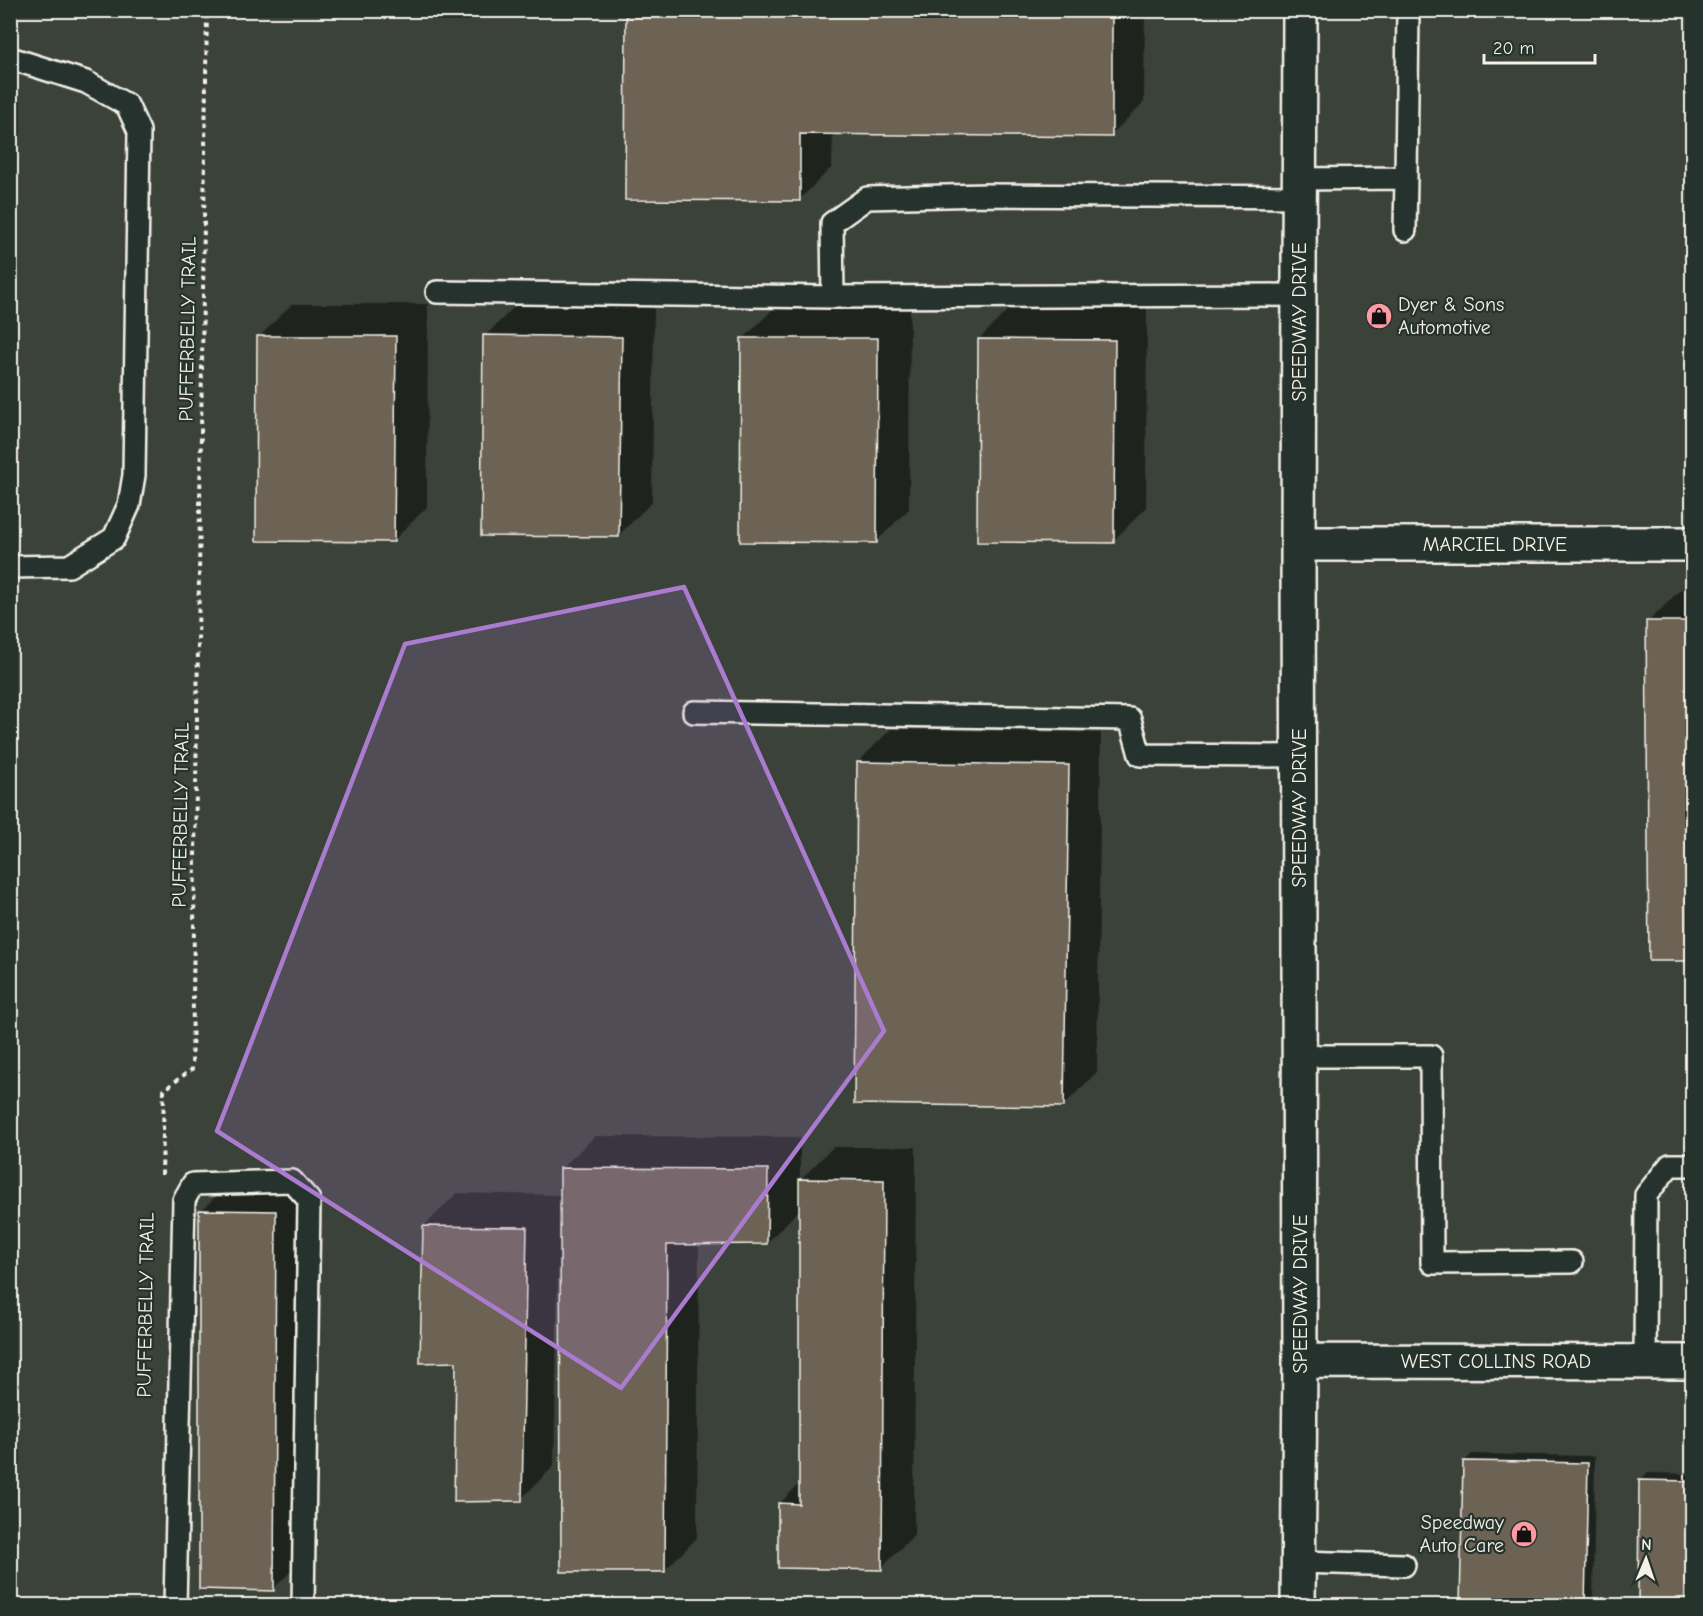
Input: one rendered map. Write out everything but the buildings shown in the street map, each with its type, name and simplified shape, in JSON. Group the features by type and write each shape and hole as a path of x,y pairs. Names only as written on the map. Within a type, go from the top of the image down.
{"main road":[{"name":"SPEEDWAY DRIVE","path":"1298,1605 1300,10"},
{"name":"MARCIEL DRIVE","path":"1298,544 1692,544"},
{"name":"WEST COLLINS ROAD","path":"1300,1361 1692,1362"}],"lane":[{"path":"1405,231 1408,10"},
{"path":"10,58 86,82 128,105 139,131 134,475 129,505 114,538 69,566 10,567"},
{"path":"833,297 832,224 867,198 1299,188 1406,178"},
{"path":"437,292 833,297 1299,295"},
{"path":"694,712 1130,719 1140,755 1298,756"},
{"path":"1300,1056 1431,1056 1432,1263 1572,1262"},
{"path":"1645,1362 1646,1195 1670,1165 1692,1165"},
{"path":"175,1605 184,1200 193,1184 292,1181 309,1200 303,1605"},
{"path":"1298,1562 1404,1565"}],"path":[{"name":"PUFFERBELLY TRAIL","path":"162,1186 164,1090 192,1069 207,10"}],"highlighted area":[{"path":"684,587 884,1031 621,1388 217,1131 405,644"}],"place":[{"name":"Dyer & Sons Automotive","path":"1379,316"},
{"name":"Speedway Auto Care","path":"1524,1534"}]}
